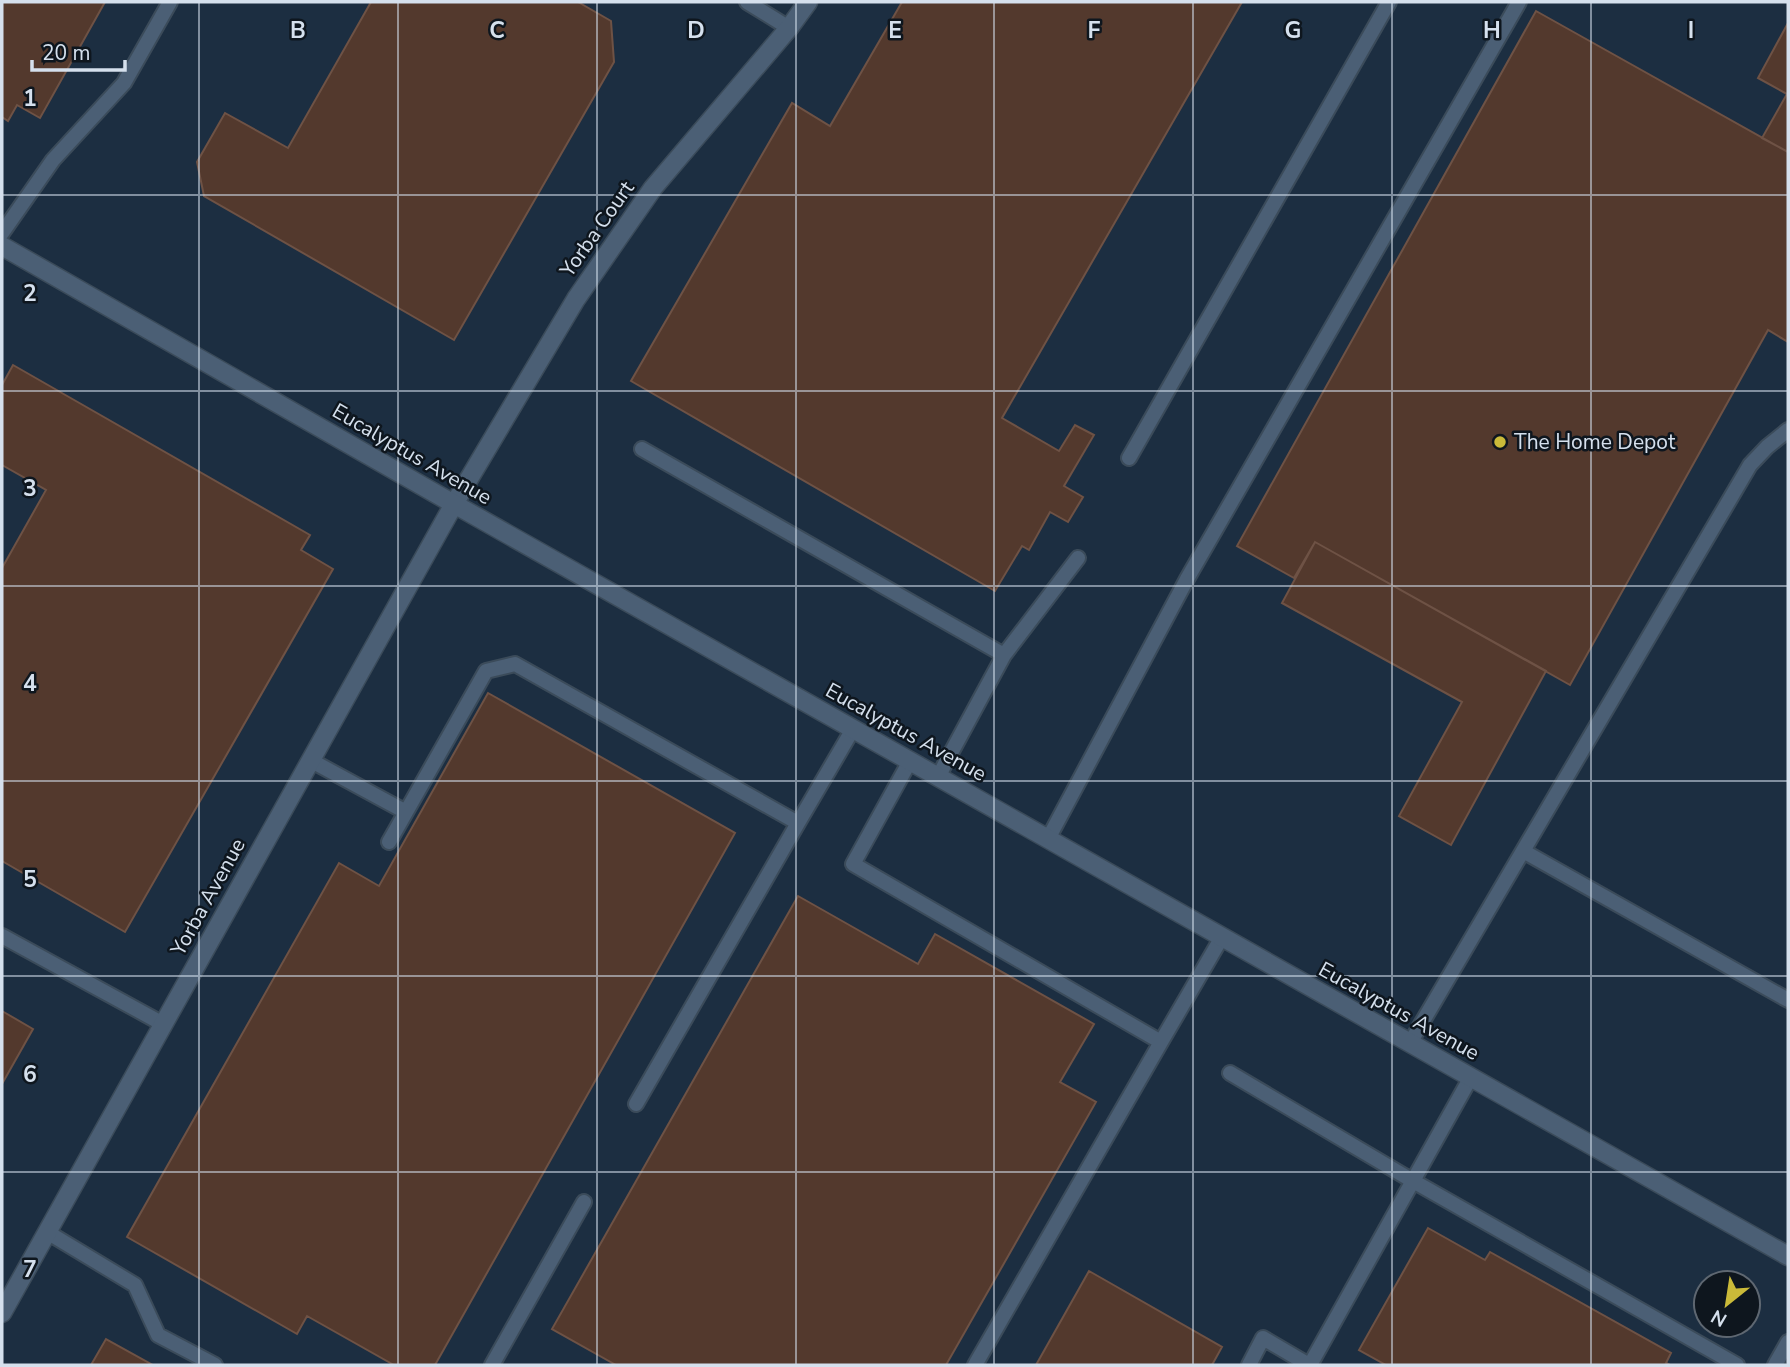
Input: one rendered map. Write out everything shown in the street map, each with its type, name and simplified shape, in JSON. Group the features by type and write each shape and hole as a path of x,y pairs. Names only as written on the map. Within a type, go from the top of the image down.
{"street":[{"name":"Yorba Court","path":"454,504 576,299 653,188 808,2"},
{"name":"Eucalyptus Avenue","path":"2,246 1788,1256"},
{"name":"Yorba Avenue","path":"2,1313 454,504"}],"lane":[{"path":"2,233 53,160 124,83 170,2"},
{"path":"747,2 789,28"},
{"path":"1129,458 1389,2"},
{"path":"1048,839 1187,579 1519,2"},
{"path":"1410,1044 1749,465 1788,430"},
{"path":"642,449 1004,656"},
{"path":"939,777 1004,656 1078,558"},
{"path":"389,842 486,671 515,664 798,823"},
{"path":"636,1104 853,729"},
{"path":"310,760 406,812"},
{"path":"911,761 853,864 1161,1042"},
{"path":"1523,851 1788,1000"},
{"path":"2,936 163,1024"},
{"path":"975,1365 1222,937"},
{"path":"1230,1073 1413,1181 1737,1365"},
{"path":"1249,1365 1263,1338 1310,1365 1471,1077"},
{"path":"492,1365 584,1202"},
{"path":"47,1232 135,1285 158,1335 215,1365"},
{"path":"1775,1365 1788,1342"}],"building":[{"path":"2,2 105,2 40,118 17,105 8,121 2,117"},
{"path":"371,2 578,2 611,21 614,62 454,340 204,196 197,162 225,113 288,148"},
{"path":"902,2 1242,2 1002,418 1059,451 1075,425 1094,435 1064,486 1083,497 1068,522 1050,512 1029,550 1022,546 995,591 631,381 792,103 830,126"},
{"name":"The Home Depot","path":"1536,11 1788,152 1788,342 1768,330 1570,685 1315,542 1294,578 1237,546"},
{"path":"1788,23 1788,152 1762,138 1787,94 1758,78"},
{"path":"13,365 310,535 301,550 333,569 125,932 2,861 2,568 46,490 2,465 2,385"},
{"path":"1315,542 1546,671 1451,845 1399,816 1462,702 1282,603"},
{"path":"488,693 735,833 435,1365 394,1365 307,1316 297,1334 127,1237 339,863 379,886"},
{"path":"798,896 918,964 935,934 1094,1024 1060,1082 1096,1102 946,1365 616,1365 552,1329"},
{"path":"2,1011 33,1029 2,1084"},
{"path":"1428,1228 1485,1260 1490,1252 1671,1353 1666,1363 1670,1365 1386,1365 1359,1350"},
{"path":"1089,1271 1222,1347 1212,1365 1036,1365"},
{"path":"106,1339 153,1365 91,1365"}],"place":[{"name":"The Home Depot","path":"1500,442"}]}
